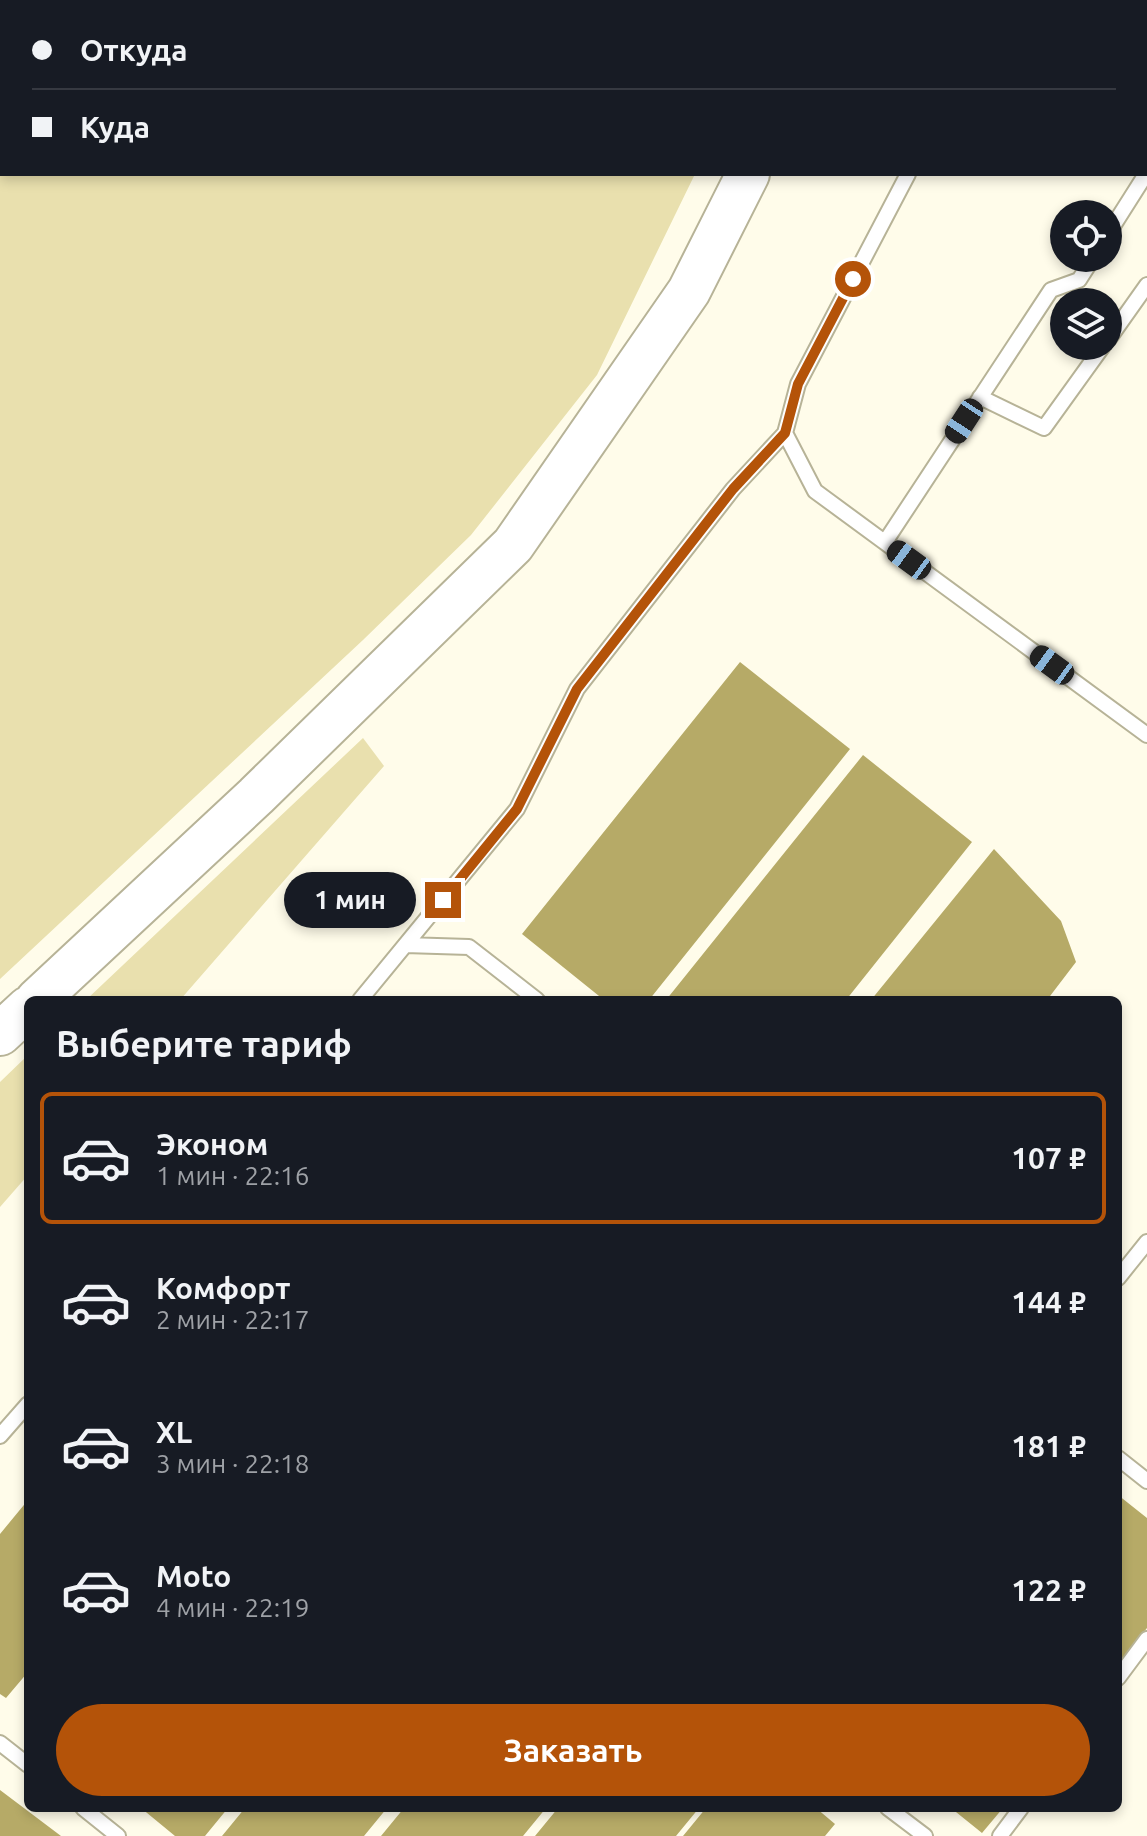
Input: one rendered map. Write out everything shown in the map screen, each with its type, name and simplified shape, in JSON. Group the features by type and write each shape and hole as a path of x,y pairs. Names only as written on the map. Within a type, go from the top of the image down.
{"main road":[{"path":"41,996 256,796 513,545 689,291 747,176"},
{"path":"0,1034 24,1012"}],"lane":[{"path":"363,996 517,809 577,689 733,489 785,433 798,384 907,176"},
{"path":"1122,212 1144,176"},
{"path":"885,542 1051,290 1079,280 1084,272"},
{"path":"1122,320 1147,285"},
{"path":"980,397 1044,428 1093,360"},
{"path":"785,433 815,491 1147,735"},
{"path":"405,945 469,947 532,996"},
{"path":"1122,1273 1147,1242"},
{"path":"0,1436 24,1409"},
{"path":"1122,1461 1147,1481"},
{"path":"1122,1673 1147,1639"},
{"path":"0,1743 24,1762"},
{"path":"88,1812 118,1836"},
{"path":"893,1812 925,1836"},
{"path":"1000,1836 1018,1812"}],"shaded area":[{"path":"0,176 694,176 597,375 471,535 0,979"},
{"path":"740,662 850,749 652,996 599,996 522,934"},
{"path":"363,738 384,766 183,996 90,996"},
{"path":"863,755 972,842 849,996 669,996"},
{"path":"994,849 1061,921 1076,962 1050,996 874,996"},
{"path":"24,1059 24,1180 0,1207 0,1082"},
{"path":"1122,1498 1147,1518 1147,1628 1122,1659"},
{"path":"24,1505 24,1677 6,1698 0,1694 0,1534"},
{"path":"0,1790 24,1808 24,1812 29,1812 61,1836 0,1836"},
{"path":"146,1812 225,1812 205,1836 175,1836"},
{"path":"242,1812 384,1812 364,1836 222,1836"},
{"path":"401,1812 543,1812 523,1836 381,1836"},
{"path":"555,1812 696,1812 676,1836 535,1836"},
{"path":"703,1812 821,1812 835,1824 825,1836 683,1836"},
{"path":"956,1812 1000,1812 982,1833"}],"route":[{"path":"443,900 517,809 577,689 733,489 785,433 798,384 853,279"}]}
